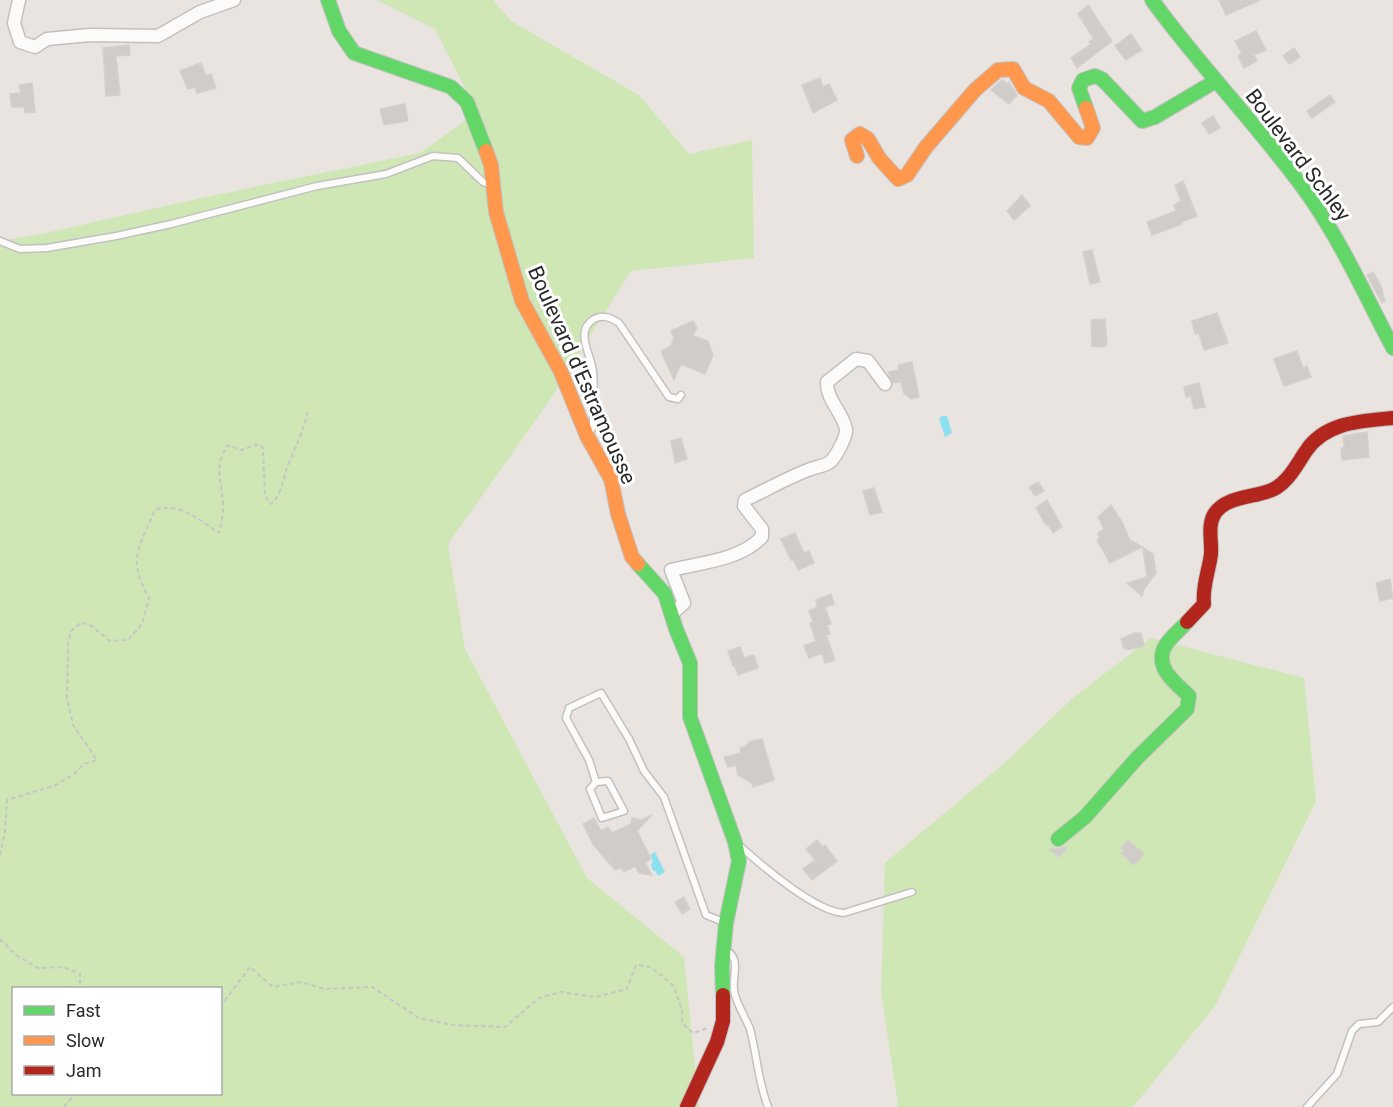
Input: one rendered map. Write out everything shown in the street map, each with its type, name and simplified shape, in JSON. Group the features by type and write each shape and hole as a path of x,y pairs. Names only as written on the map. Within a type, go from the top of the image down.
{"street":[{"path":"20,0 14,23 20,42 35,47 47,39 90,35 158,36 200,12 234,0"},
{"name":"Boulevard d'Estramousse","path":"328,0 339,31 354,53 451,87 467,102 491,165 496,212 522,301 561,372 587,436 611,479 618,514 632,557 665,594 690,663 690,717 735,842 739,861 726,923 722,966 723,1021 717,1042 687,1107"},
{"name":"Boulevard Schley","path":"1152,0 1175,33 1277,156 1330,227 1393,348"},
{"path":"857,156 852,140 860,134 868,139 879,158 898,179 907,176 946,122 998,69 1013,69 1024,88 1049,101 1079,136 1087,138 1093,128 1079,88 1083,80 1095,76 1102,79 1142,121 1155,117 1214,82"},
{"path":"672,614 684,603 674,584 671,570 718,561 753,546 762,537 762,529 744,506 745,500 807,470 830,462 841,446 847,432 842,416 826,388 827,382 856,359 868,361 885,384"},
{"path":"1058,839 1085,817 1137,758 1187,709 1190,696 1167,675 1162,662 1164,647 1204,604 1202,591 1211,554 1213,517 1221,505 1280,486 1290,476 1310,445 1325,430 1393,418"}],"lane":[{"path":"0,241 20,249 47,248 116,236 317,186 386,174 433,156 458,158 483,182 494,187"},
{"path":"587,436 593,427 593,370 584,336 588,324 596,318 609,316 619,323 669,397 678,399 681,395"},
{"path":"596,782 589,760 566,718 569,708 601,693 629,739 644,771 664,797 706,915 726,923"},
{"path":"608,781 624,811 602,818 590,789 596,782 608,781"},
{"path":"735,842 768,870 833,913 844,913 912,891"},
{"path":"724,949 731,953 735,960 734,990 740,1011 749,1027 768,1107"},
{"path":"1307,1107 1337,1074 1352,1030 1359,1024 1378,1022 1393,1007"}],"path":[{"path":"0,855 5,832 7,800 56,785 74,774 84,764 97,760 73,725 67,698 68,645 71,631 80,622 89,624 110,641 128,640 142,624 149,598 140,581 135,562 155,510 164,507 183,510 219,533 224,505 219,480 221,455 228,445 241,450 259,444 263,448 265,496 272,504 277,499 300,440 308,412"},
{"path":"0,939 16,955 38,968 63,967 80,974 80,987"},
{"path":"222,1004 250,968 273,987 301,982 324,989 372,987 419,1018 453,1025 505,1027 539,998 560,992 595,997 627,989 636,964 651,967 674,986 682,1010 682,1023 693,1033 707,1028 717,1042"},
{"path":"64,1107 74,1095"}],"green space":[{"path":"377,0 493,0 511,21 639,95 689,154 752,140 754,258 631,271 547,404 448,544 465,649 587,878 684,957 699,1107 0,1107 0,241 420,153 477,112 435,29"},
{"path":"1151,638 1304,678 1316,801 1215,1006 1133,1107 897,1107 881,992 885,863 1008,760 1074,697"}],"water":[{"path":"947,416 952,433 945,437 939,419"},
{"path":"655,852 665,872 658,876 651,865 653,861 650,855"}],"building":[{"path":"1219,0 1260,0 1226,15"},
{"path":"1088,5 1112,41 1077,68 1071,58 1091,44 1089,42 1094,39 1078,14"},
{"path":"1256,31 1266,50 1254,55 1257,61 1244,68 1238,56 1242,54 1235,41"},
{"path":"1131,34 1142,50 1126,60 1115,46"},
{"path":"129,45 130,55 116,56 120,95 106,96 103,48"},
{"path":"1294,48 1300,57 1289,64 1283,56"},
{"path":"201,63 206,76 211,74 216,88 197,93 195,87 188,89 180,71"},
{"path":"820,78 823,87 829,84 837,100 813,113 802,85"},
{"path":"1002,80 1007,84 1009,82 1017,95 1009,104 991,90"},
{"path":"32,83 35,112 25,113 24,107 12,107 10,94 21,93 19,85"},
{"path":"1330,95 1335,102 1312,118 1307,111"},
{"path":"405,104 408,121 384,125 380,109"},
{"path":"1213,116 1220,128 1209,134 1202,123"},
{"path":"1183,181 1197,216 1152,235 1147,222 1176,211 1174,205 1181,201 1175,185"},
{"path":"1022,195 1030,206 1014,220 1007,211"},
{"path":"1092,250 1100,282 1090,284 1083,252"},
{"path":"1373,272 1381,286 1385,301 1382,303 1367,275"},
{"path":"1217,313 1228,343 1204,350 1199,333 1195,334 1192,321"},
{"path":"1105,319 1107,345 1092,346 1091,320"},
{"path":"693,321 697,327 693,336 708,341 713,355 705,374 681,364 674,380 661,351 671,346 674,338 671,331"},
{"path":"1297,351 1303,368 1307,366 1311,377 1284,386 1274,359"},
{"path":"912,362 919,397 911,399 904,393 901,382 893,383 888,372 899,370 898,365"},
{"path":"1199,383 1205,407 1194,409 1191,396 1186,397 1184,387"},
{"path":"1367,432 1369,457 1342,460 1343,436"},
{"path":"681,438 687,459 675,463 671,441"},
{"path":"1038,482 1044,491 1035,496 1029,487"},
{"path":"874,488 882,512 870,515 863,491"},
{"path":"1047,500 1062,527 1053,533 1036,508"},
{"path":"1111,505 1130,540 1142,547 1110,563 1097,540 1100,538 1098,533 1104,529 1098,517"},
{"path":"795,533 804,553 809,551 814,563 798,570 781,539"},
{"path":"1143,548 1153,554 1156,573 1144,589 1142,596 1127,583 1147,577"},
{"path":"1390,579 1393,598 1380,601 1376,583"},
{"path":"831,594 834,604 825,607 831,624 827,625 830,634 826,635 835,660 825,663 822,653 809,658 804,646 816,641 809,611 817,607 816,600"},
{"path":"1134,633 1141,633 1144,646 1124,649 1121,639"},
{"path":"740,647 744,658 754,655 758,668 738,675 728,651"},
{"path":"762,739 774,780 753,787 752,783 738,775 736,765 728,767 724,757 741,753 740,748 749,742"},
{"path":"652,815 637,831 651,859 645,863 652,875 639,873 635,866 624,872 621,867 615,870 593,844 583,824 594,818 601,831 608,827 612,833 631,824 632,818 641,820"},
{"path":"817,840 823,847 825,845 837,861 812,880 803,869 815,860 806,849"},
{"path":"1128,840 1144,854 1134,865 1121,853 1124,850 1121,848"},
{"path":"1053,848 1067,848 1059,857 1050,850"},
{"path":"684,897 690,909 682,914 675,902"}],"traffic: fast":[{"path":"328,0 339,31 354,53 451,87 467,102 486,151"},
{"path":"1152,0 1309,196 1343,251 1393,348"},
{"path":"1086,108 1079,88 1083,80 1095,76 1102,79 1142,121 1155,117 1214,82"},
{"path":"638,564 665,594 690,663 690,717 735,842 739,861 726,923 722,966 723,995"},
{"path":"1058,839 1085,817 1137,758 1187,709 1189,696 1168,675 1162,663 1164,648 1168,641 1187,622"}],"traffic: slow":[{"path":"857,156 852,140 860,134 868,139 879,158 898,179 907,175 926,147 975,90 998,70 1013,69 1024,88 1049,101 1079,137 1087,138 1093,128 1086,108"},
{"path":"486,151 491,165 496,212 522,301 561,372 587,436 611,479 618,514 632,557 638,564"}],"traffic: jam":[{"path":"1187,622 1204,604 1211,554 1211,523 1215,513 1221,507 1235,500 1267,492 1279,486 1314,441 1323,434 1356,422 1393,418"},
{"path":"687,1107 717,1042 723,1021 723,995"}]}
